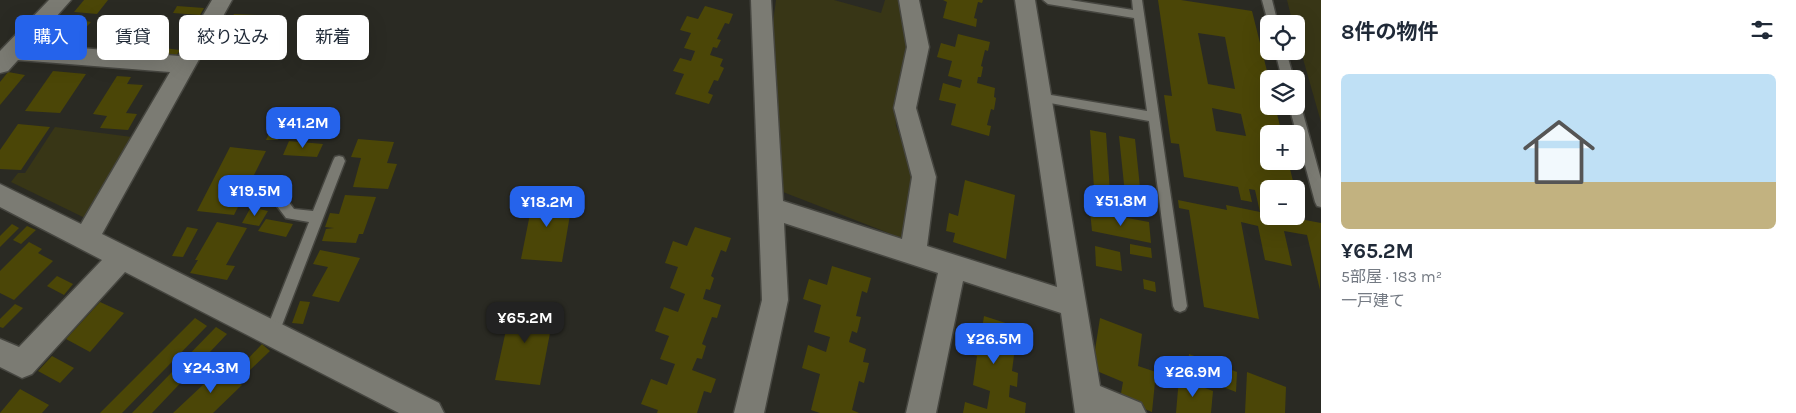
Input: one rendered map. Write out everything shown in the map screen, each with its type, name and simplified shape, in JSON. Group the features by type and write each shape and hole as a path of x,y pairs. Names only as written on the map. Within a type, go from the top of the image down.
{"street":[{"path":"6,58 60,0"},
{"path":"86,239 222,0"},
{"path":"749,413 775,300 761,0"},
{"path":"909,0 918,47 905,108 924,177 913,253"},
{"path":"1025,0 1088,404 1131,413"},
{"path":"6,58 185,65"},
{"path":"0,195 430,413"},
{"path":"770,208 1072,304"},
{"path":"0,352 22,364 122,257"},
{"path":"921,413 953,266"}],"lane":[{"path":"1048,0 1139,14"},
{"path":"1137,0 1180,306"},
{"path":"1266,0 1270,15"},
{"path":"1039,97 1154,116"},
{"path":"1297,115 1321,202"},
{"path":"272,333 339,161"},
{"path":"254,191 274,193 290,214 317,216"}],"shaded area":[{"path":"776,0 834,0 881,13 885,0 899,0 907,37 905,58 895,100 896,126 910,161 914,198 904,239 783,192 771,37"},
{"path":"1287,0 1321,0 1321,122 1303,60 1305,60 1305,15 1291,15"},
{"path":"55,127 132,137 85,218 11,182 18,173 25,173"}],"building":[{"path":"84,0 108,0 97,14 74,12"},
{"path":"943,0 983,0 982,3 978,2 974,18 977,19 976,27 943,18 947,2"},
{"path":"1158,0 1181,0 1252,11 1260,43 1260,60 1264,60 1267,70 1260,70 1260,115 1277,115 1280,125 1260,125 1260,170 1290,170 1293,180 1260,180 1260,212 1255,190 1249,189 1252,202 1241,200 1238,187 1184,177 1179,144 1171,143 1164,95 1172,96","holes":["1198,33 1225,37 1235,89 1208,84","1212,108 1241,114 1246,136 1216,131"]},
{"path":"177,6 204,8 200,15 173,13"},
{"path":"705,6 733,14 729,24 725,23 717,39 721,40 717,48 713,47 710,55 723,59 720,66 724,68 718,81 714,80 708,93 713,95 709,104 675,94 684,74 673,71 680,58 691,61 695,51 684,48 691,33 680,30 687,16 698,19"},
{"path":"958,34 990,42 988,51 985,50 981,66 983,67 981,77 978,77 977,83 995,88 994,110 991,109 987,125 991,126 989,136 951,125 956,104 939,100 943,83 960,88 962,80 948,76 952,61 937,57 941,43 955,47"},
{"path":"169,49 179,50 176,56 169,56"},
{"path":"53,71 86,74 60,113 25,111"},
{"path":"8,72 25,75 0,105 0,82"},
{"path":"117,76 131,77 127,84 143,85 126,113 137,114 128,130 100,128 107,116 93,114"},
{"path":"18,124 50,127 21,170 0,169 0,150"},
{"path":"273,125 285,126 278,140 266,140"},
{"path":"1090,130 1106,133 1110,192 1094,188"},
{"path":"1119,136 1135,139 1141,197 1125,194"},
{"path":"358,139 394,142 387,163 397,164 388,189 353,187 361,158 351,157"},
{"path":"289,141 323,144 317,157 283,155"},
{"path":"230,147 266,151 234,215 197,211"},
{"path":"965,180 1015,195 1006,259 953,242 955,233 946,231 949,213 958,216"},
{"path":"534,194 573,197 562,262 521,259"},
{"path":"345,195 376,197 363,234 359,234 356,243 322,241 326,229 334,228 325,227 330,213 339,214"},
{"path":"1178,200 1227,210 1226,205 1260,212 1260,225 1305,225 1305,220 1321,223 1320,290 1307,235 1284,231 1292,266 1265,260 1258,226 1241,222 1259,319 1204,307 1189,210 1179,208"},
{"path":"251,207 268,211 259,226 242,223"},
{"path":"1090,211 1149,222 1151,243 1092,231"},
{"path":"266,219 293,224 286,237 258,231"},
{"path":"217,222 247,228 226,265 235,266 227,280 190,273 198,260 195,260"},
{"path":"12,224 19,228 0,247 0,236"},
{"path":"27,226 36,230 21,244 13,240"},
{"path":"187,227 198,229 183,257 172,256"},
{"path":"695,227 731,238 726,252 721,250 711,276 714,278 710,290 706,289 703,299 721,305 717,318 712,317 702,344 706,346 702,359 697,358 692,370 716,379 711,393 704,391 697,413 657,413 658,410 641,404 651,379 667,385 675,364 660,359 669,336 655,331 664,307 678,312 685,294 670,288 678,267 665,263 673,241 687,246"},
{"path":"29,242 42,249 38,253 53,261 14,300 0,293 0,271"},
{"path":"1130,244 1151,248 1152,258 1130,254"},
{"path":"1095,246 1120,252 1122,271 1096,266"},
{"path":"320,250 360,258 339,302 312,296 328,267 313,264"},
{"path":"832,266 871,278 867,293 862,291 856,316 861,317 857,333 852,331 849,342 866,349 863,362 869,363 864,383 859,381 852,410 859,413 820,413 811,410 820,374 802,368 808,345 826,352 830,337 814,332 821,305 803,299 809,279 827,285"},
{"path":"57,276 73,284 64,295 47,286"},
{"path":"1143,279 1155,282 1156,292 1144,289"},
{"path":"300,301 310,302 303,324 292,323"},
{"path":"100,302 124,313 90,352 66,339"},
{"path":"512,303 555,307 540,385 495,380"},
{"path":"15,304 23,308 3,328 0,327 0,319"},
{"path":"984,316 1024,329 1023,343 1016,340 1012,371 1018,373 1017,387 1010,385 1009,397 1026,403 1025,413 963,413 965,402 987,409 990,391 973,385 977,356 958,350 961,329 981,335"},
{"path":"195,318 207,326 122,413 100,413"},
{"path":"1100,318 1142,334 1138,366 1156,372 1152,412 1120,399 1123,382 1092,369"},
{"path":"216,327 227,334 152,413 132,413"},
{"path":"262,344 270,351 249,371 242,365"},
{"path":"1189,354 1237,372 1236,392 1187,373"},
{"path":"52,356 74,368 60,383 38,371"},
{"path":"222,367 242,385 213,413 173,413"},
{"path":"1247,372 1286,387 1285,413 1245,413"},
{"path":"1179,378 1213,391 1211,413 1176,413"},
{"path":"20,389 49,405 42,413 0,413"}]}
